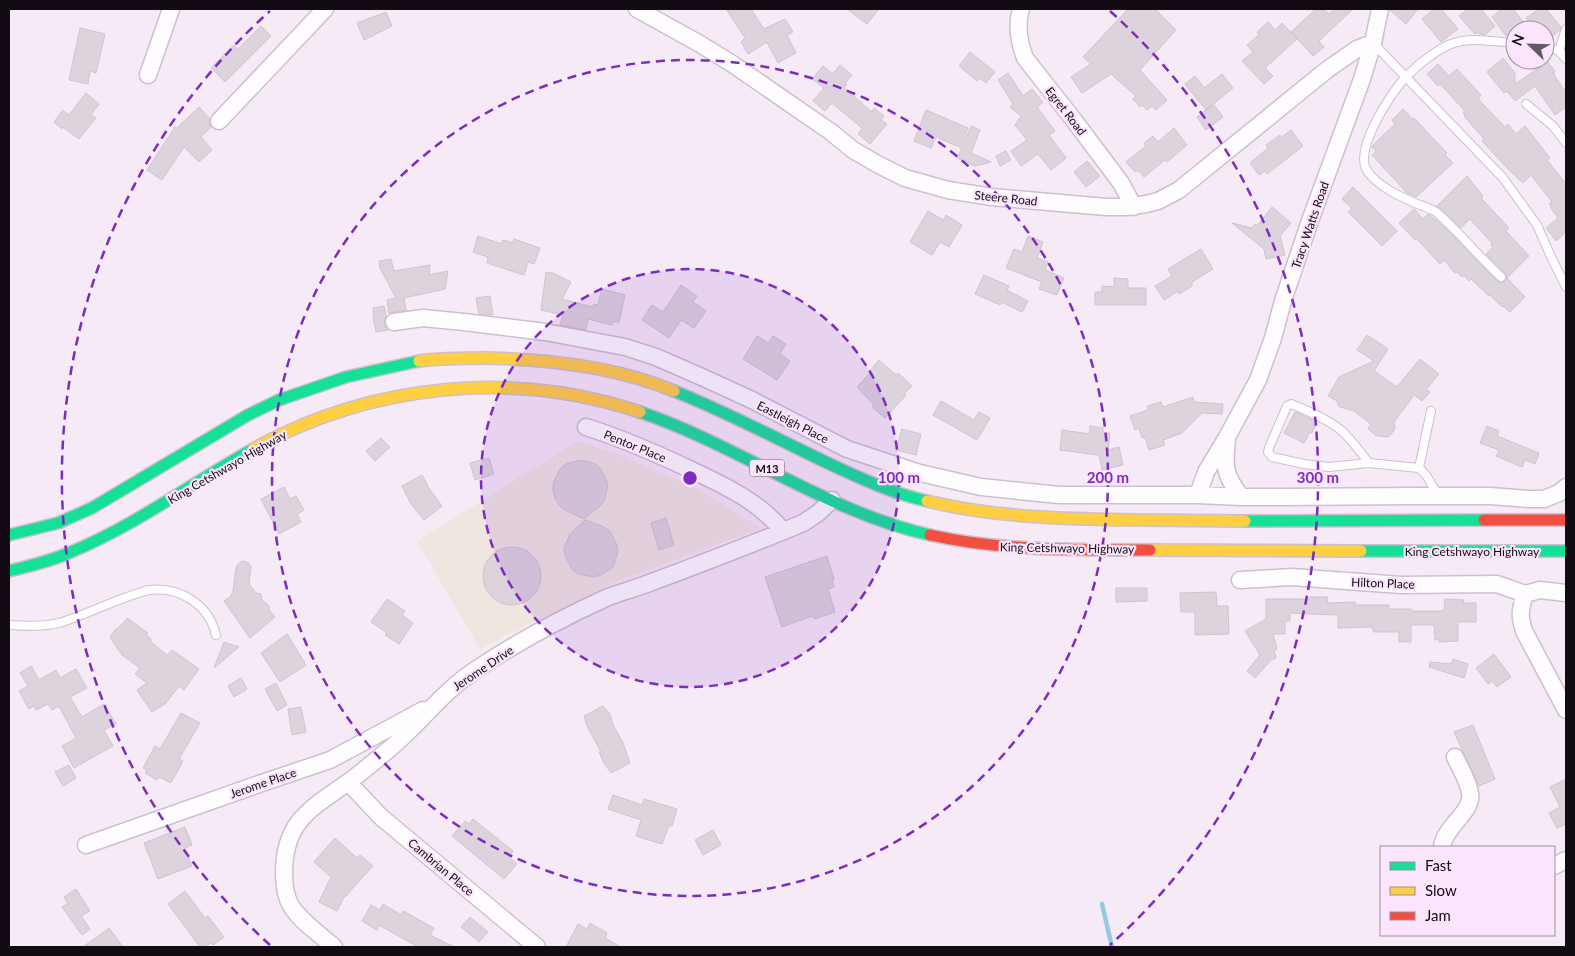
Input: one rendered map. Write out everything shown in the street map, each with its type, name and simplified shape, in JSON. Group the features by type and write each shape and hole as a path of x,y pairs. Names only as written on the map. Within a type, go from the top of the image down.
{"highway":[{"name":"M13","path":"9,535 55,524 86,511 252,413 296,394 339,379 394,365 431,359 462,358 511,358 555,361 612,372 652,383 696,399 866,481 900,494 972,511 1009,516 1059,519 1246,522 1566,520"},
{"name":"King Cetshwayo Highway","path":"9,571 52,559 91,544 138,519 235,459 306,422 358,405 387,399 459,389 495,388 538,390 602,401 650,415 832,500 902,527 944,538 997,547 1074,550 1566,551"}],"street":[{"path":"148,75 171,9"},
{"path":"219,121 325,9"},
{"name":"Steere Road","path":"636,9 731,63 831,132 853,150 905,178 948,190 992,197 1106,207 1134,207 1158,201 1179,190 1328,69 1358,49 1373,44"},
{"name":"Egret Road","path":"1021,9 1018,18 1021,48 1025,58 1121,183 1134,207"},
{"name":"Tracy Watts Road","path":"1198,495 1206,472 1258,380 1273,338 1283,301 1362,79 1373,44 1380,9"},
{"name":"Eastleigh Place","path":"394,322 422,318 464,322 545,332 625,347 656,357 752,400 847,449 920,473 973,486 1059,495 1198,495"},
{"name":"Pentor Place","path":"586,427 638,445 704,476 747,499 762,510 783,531"},
{"name":"Tracy Watts Road","path":"1227,437 1226,470 1241,497"},
{"path":"1168,495 1206,472"},
{"path":"1198,495 1241,497 1438,496 1544,499 1559,493 1566,487"},
{"name":"Jerome Drive","path":"334,947 299,916 290,905 286,896 284,857 295,825 309,810 348,782 404,737 433,705 454,685 474,670 565,618 608,598 803,523 832,500"},
{"name":"Hilton Place","path":"1240,580 1292,577 1401,585 1497,584 1526,594"},
{"path":"1566,592 1540,590 1526,594 1520,608 1520,617 1524,631 1566,710"},
{"name":"Jerome Place","path":"86,845 330,760 433,705"},
{"path":"1442,846 1449,829 1469,804 1471,795 1469,786 1455,757"},
{"name":"Cambrian Place","path":"348,782 381,818 537,947"}],"lane":[{"path":"1559,51 1566,29"},
{"path":"1501,277 1439,215 1392,193 1368,174 1363,160 1364,152 1375,124 1396,89 1406,77 1434,54 1452,44 1473,40 1505,43"},
{"path":"1373,44 1503,178 1537,226 1566,287"},
{"path":"1555,50 1559,51 1566,59"},
{"path":"1526,104 1564,133 1566,143"},
{"path":"1369,464 1358,448 1332,424 1291,404 1287,406 1268,452 1272,457 1304,464 1329,466 1369,464 1419,468 1426,475 1438,496"},
{"path":"1419,468 1431,411"},
{"path":"9,625 35,626 57,623 142,592 162,590 185,596 195,601 209,616 214,625 216,635"}],"shaded area":[{"path":"578,441 622,456 697,489 761,528 615,582 480,649 417,541"}],"building":[{"path":"726,9 751,9 764,29 785,19 793,32 787,35 796,53 778,63 767,42 748,54 741,42 745,38"},
{"path":"847,9 879,9 867,24"},
{"path":"1128,9 1155,9 1176,30 1140,70 1167,100 1156,110 1152,106 1147,110 1142,105 1140,107 1133,99 1136,96 1111,74 1082,93 1071,77 1091,64 1083,57"},
{"path":"1316,9 1324,9 1329,14 1334,9 1353,9 1319,41 1324,47 1313,56 1291,32"},
{"path":"1390,9 1418,9 1406,24"},
{"path":"1434,9 1441,9 1458,29 1441,42 1422,19"},
{"path":"1468,9 1481,9 1495,26 1485,35 1477,32 1475,34 1459,16"},
{"path":"1502,9 1513,9 1522,20 1505,20 1505,35 1492,17"},
{"path":"1539,9 1546,9 1561,27 1555,34 1555,20 1528,20 1526,18"},
{"path":"386,12 392,26 364,40 357,23"},
{"path":"1268,22 1275,30 1282,23 1297,39 1265,68 1273,76 1264,84 1242,61 1253,52 1247,45 1259,35 1257,32"},
{"path":"261,26 271,36 225,82 211,68 234,45 238,49"},
{"path":"80,28 105,34 96,73 90,71 88,84 69,80"},
{"path":"970,52 995,72 986,83 980,78 977,81 959,66"},
{"path":"1503,58 1505,60 1505,70 1513,70 1515,73 1515,84 1536,70 1554,70 1555,72 1553,73 1566,93 1566,107 1555,115 1535,86 1515,101 1507,91 1504,93 1487,72"},
{"path":"1438,64 1449,76 1457,69 1481,95 1478,99 1505,127 1508,124 1516,134 1525,126 1550,158 1547,160 1566,184 1566,232 1556,241 1546,228 1558,218 1550,207 1549,204 1552,202 1531,175 1523,183 1482,141 1484,139 1464,116 1463,112 1465,111 1440,84 1438,86 1427,74"},
{"path":"840,65 852,75 845,83 847,85 844,88 872,112 874,108 884,116 881,120 887,124 870,144 858,134 862,128 832,103 825,111 813,101 824,88 812,79 823,66 833,74"},
{"path":"1008,73 1023,96 1032,89 1043,102 1037,107 1055,131 1049,135 1066,158 1051,170 1038,154 1021,166 1011,151 1027,140 1015,125 1021,116 1010,107 1013,104 998,80"},
{"path":"1222,74 1233,88 1206,110 1185,84 1195,76 1204,88"},
{"path":"86,93 99,104 91,115 96,118 79,139 54,122 63,110 69,115"},
{"path":"1213,104 1223,117 1206,130 1197,117"},
{"path":"199,107 209,118 211,127 201,137 212,150 199,162 184,147 162,180 147,170 175,127 177,128"},
{"path":"1403,109 1447,153 1445,155 1453,163 1416,197 1407,193 1372,155 1376,151 1372,147 1373,145 1395,124 1392,120"},
{"path":"926,110 968,128 966,133 968,134 971,126 980,130 971,153 991,162 975,166 957,158 962,148 936,137 931,148 914,141"},
{"path":"1174,128 1187,145 1167,162 1165,160 1144,177 1138,170 1135,172 1126,162 1146,146 1144,143 1153,136 1158,142"},
{"path":"1291,130 1303,146 1267,174 1265,171 1259,175 1250,163 1268,148 1266,145"},
{"path":"1006,151 1011,160 1000,166 996,156"},
{"path":"1087,161 1100,176 1086,187 1074,172"},
{"path":"1467,176 1483,196 1481,198 1509,228 1506,231 1529,256 1507,278 1505,273 1486,254 1493,247 1492,243 1470,219 1461,228 1437,206"},
{"path":"1353,187 1397,231 1382,246 1348,212 1352,208 1342,199"},
{"path":"1272,207 1291,223 1280,236 1285,255 1266,259 1264,249 1232,223 1252,228 1255,224 1257,226"},
{"path":"1414,209 1423,219 1428,214 1445,228 1497,281 1500,283 1507,278 1525,297 1510,312 1471,279 1469,281 1464,275 1462,277 1457,272 1455,273 1444,260 1440,264 1399,223"},
{"path":"928,211 943,220 946,215 962,225 949,247 940,242 932,255 910,242"},
{"path":"478,236 502,244 503,240 513,243 514,239 540,248 534,264 528,262 524,275 487,263 488,257 473,252"},
{"path":"1028,236 1043,242 1037,258 1048,262 1045,270 1064,278 1057,295 1039,289 1042,282 1006,268 1014,249 1022,252"},
{"path":"1201,249 1213,269 1192,282 1192,286 1179,294 1178,291 1164,300 1155,286 1172,276 1168,269"},
{"path":"391,259 394,271 430,265 429,275 448,271 445,289 404,298 406,310 389,313 387,300 396,298 380,268 379,261"},
{"path":"546,272 553,273 571,282 562,299 593,307 594,304 598,305 602,289 625,295 619,322 613,322 612,325 588,319 586,330 560,325 563,315 541,310"},
{"path":"984,275 1009,286 1007,290 1028,301 1022,312 1002,302 1000,305 975,294"},
{"path":"1114,278 1128,279 1128,288 1146,288 1146,305 1095,305 1095,292 1102,292 1102,286 1114,287"},
{"path":"681,285 697,296 693,302 706,311 694,328 681,320 669,338 642,320 652,305 663,312"},
{"path":"490,296 493,315 479,314 476,298"},
{"path":"384,306 386,316 384,324 388,330 376,332 373,308"},
{"path":"1367,335 1388,349 1374,371 1397,387 1420,359 1439,374 1426,390 1430,392 1422,401 1414,395 1394,422 1395,428 1388,437 1377,436 1368,429 1371,424 1354,411 1340,407 1337,401 1328,396 1339,377 1374,361 1357,350"},
{"path":"757,336 768,343 773,336 786,344 780,354 790,361 777,380 743,359"},
{"path":"879,360 896,375 898,373 912,386 885,418 872,407 874,405 857,387"},
{"path":"1193,397 1194,402 1223,404 1222,414 1202,413 1182,433 1163,440 1165,445 1149,450 1145,437 1142,438 1139,428 1135,430 1130,416 1148,410 1147,406 1161,402 1163,407"},
{"path":"941,401 974,420 979,412 990,418 977,440 933,415"},
{"path":"1295,412 1317,422 1312,433 1310,432 1304,443 1284,433"},
{"path":"1090,426 1103,428 1103,433 1110,433 1108,450 1119,447 1123,465 1102,470 1099,455 1060,450 1062,430 1090,434"},
{"path":"1487,426 1499,431 1497,436 1539,453 1535,464 1525,460 1522,467 1496,456 1499,450 1480,443"},
{"path":"902,429 921,434 916,455 896,450"},
{"path":"381,438 390,447 375,461 366,451"},
{"path":"489,458 494,474 475,480 470,463"},
{"path":"581,460 595,464 601,469 608,484 605,499 601,505 584,519 559,505 553,491 553,483 560,469 566,464"},
{"path":"422,475 442,506 424,520 411,504 402,486"},
{"path":"284,487 290,499 296,496 304,510 297,514 301,522 279,534 261,499"},
{"path":"666,518 674,545 659,550 651,523"},
{"path":"585,520 610,531 617,545 618,552 613,567 601,575 593,577 578,574 572,569 565,556 564,548 570,534"},
{"path":"512,547 523,549 536,560 541,576 539,587 528,600 512,605 501,603 488,592 483,576 485,565 496,552"},
{"path":"827,556 834,579 832,580 834,587 828,589 835,612 814,619 812,616 782,627 765,577"},
{"path":"242,561 247,562 251,566 249,584 256,593 261,594 262,600 269,606 269,610 275,617 250,638 224,601 231,596 236,568"},
{"path":"1116,588 1147,588 1147,601 1116,602"},
{"path":"1216,592 1217,606 1228,606 1229,634 1195,635 1195,612 1181,612 1180,593"},
{"path":"1310,597 1328,597 1327,603 1355,602 1355,605 1389,605 1389,609 1411,609 1411,611 1444,611 1445,599 1464,600 1463,603 1476,603 1476,622 1458,622 1458,641 1439,642 1439,639 1435,640 1434,625 1411,625 1411,642 1399,642 1399,632 1374,632 1372,627 1338,628 1338,615 1290,613 1290,621 1285,621 1285,634 1273,634 1277,649 1274,650 1276,658 1271,660 1255,678 1247,671 1260,655 1245,631 1266,619 1266,599 1310,599"},
{"path":"387,599 405,611 402,615 413,623 399,644 385,635 387,633 371,622"},
{"path":"127,618 148,633 146,635 151,639 150,641 167,655 172,650 199,669 184,690 179,686 166,703 152,712 137,690 147,683 135,674 140,668 122,655 110,637"},
{"path":"287,634 306,665 280,682 261,653"},
{"path":"224,642 239,647 214,668"},
{"path":"1494,654 1511,677 1497,687 1492,681 1488,684 1476,668"},
{"path":"1453,659 1468,664 1464,678 1429,667 1430,662 1451,664"},
{"path":"31,666 39,680 56,670 60,678 76,669 87,688 70,697 82,717 104,704 116,724 104,730 113,746 74,768 62,746 76,738 59,706 52,710 48,704 36,710 34,706 29,709 19,691 28,686 20,673"},
{"path":"241,678 247,689 234,697 228,686"},
{"path":"276,683 287,705 277,711 265,689"},
{"path":"603,706 610,714 630,763 611,773 604,763 599,752 601,752 587,726 584,716"},
{"path":"301,707 306,732 292,735 288,709"},
{"path":"181,713 200,723 179,759 183,761 171,783 159,777 157,780 145,773 147,770 143,768 155,746 160,749"},
{"path":"1473,725 1495,779 1479,786 1454,732"},
{"path":"69,765 76,778 63,786 55,772"},
{"path":"1566,779 1566,824 1557,828 1549,813 1560,807 1550,787"},
{"path":"613,795 642,805 644,799 677,809 672,826 669,825 662,844 636,836 641,820 608,809"},
{"path":"473,819 513,851 509,857 517,864 504,879 452,836 465,821 469,824"},
{"path":"185,827 192,845 185,848 192,866 158,879 144,843"},
{"path":"713,830 721,845 703,855 695,840"},
{"path":"335,838 357,858 360,855 373,866 343,899 337,911 319,902 331,877 314,862"},
{"path":"76,889 90,911 81,916 90,929 82,935 62,907 68,904 64,897"},
{"path":"185,891 205,918 208,916 224,937 213,945 211,943 205,947 200,947 168,904"},
{"path":"383,904 401,915 403,911 434,928 430,935 454,947 418,947 379,925 377,930 362,921 371,905 380,910"},
{"path":"470,917 488,932 479,942 461,927"},
{"path":"590,923 607,933 605,938 621,947 566,947 578,924 587,929"},
{"path":"109,928 123,947 83,947"}],"waterway":[{"path":"1102,904 1112,947"}],"traffic: fast":[{"path":"9,535 58,523 92,508 248,415 279,400 346,377 419,361"},
{"path":"674,391 891,491 927,501"},
{"path":"640,412 713,442 855,511 892,525 930,535"},
{"path":"9,571 56,558 95,541 141,517 253,449"},
{"path":"1245,521 1484,520"},
{"path":"1361,551 1566,551"}],"traffic: slow":[{"path":"419,361 484,358 557,362 628,375 674,391"},
{"path":"253,449 298,427 345,410 393,397 443,390 493,388 542,390 592,399 640,412"},
{"path":"927,501 980,511 1059,518 1245,521"},
{"path":"1150,550 1361,551"}],"traffic: jam":[{"path":"1484,520 1566,520"},
{"path":"930,535 1012,547 1150,550"}]}
